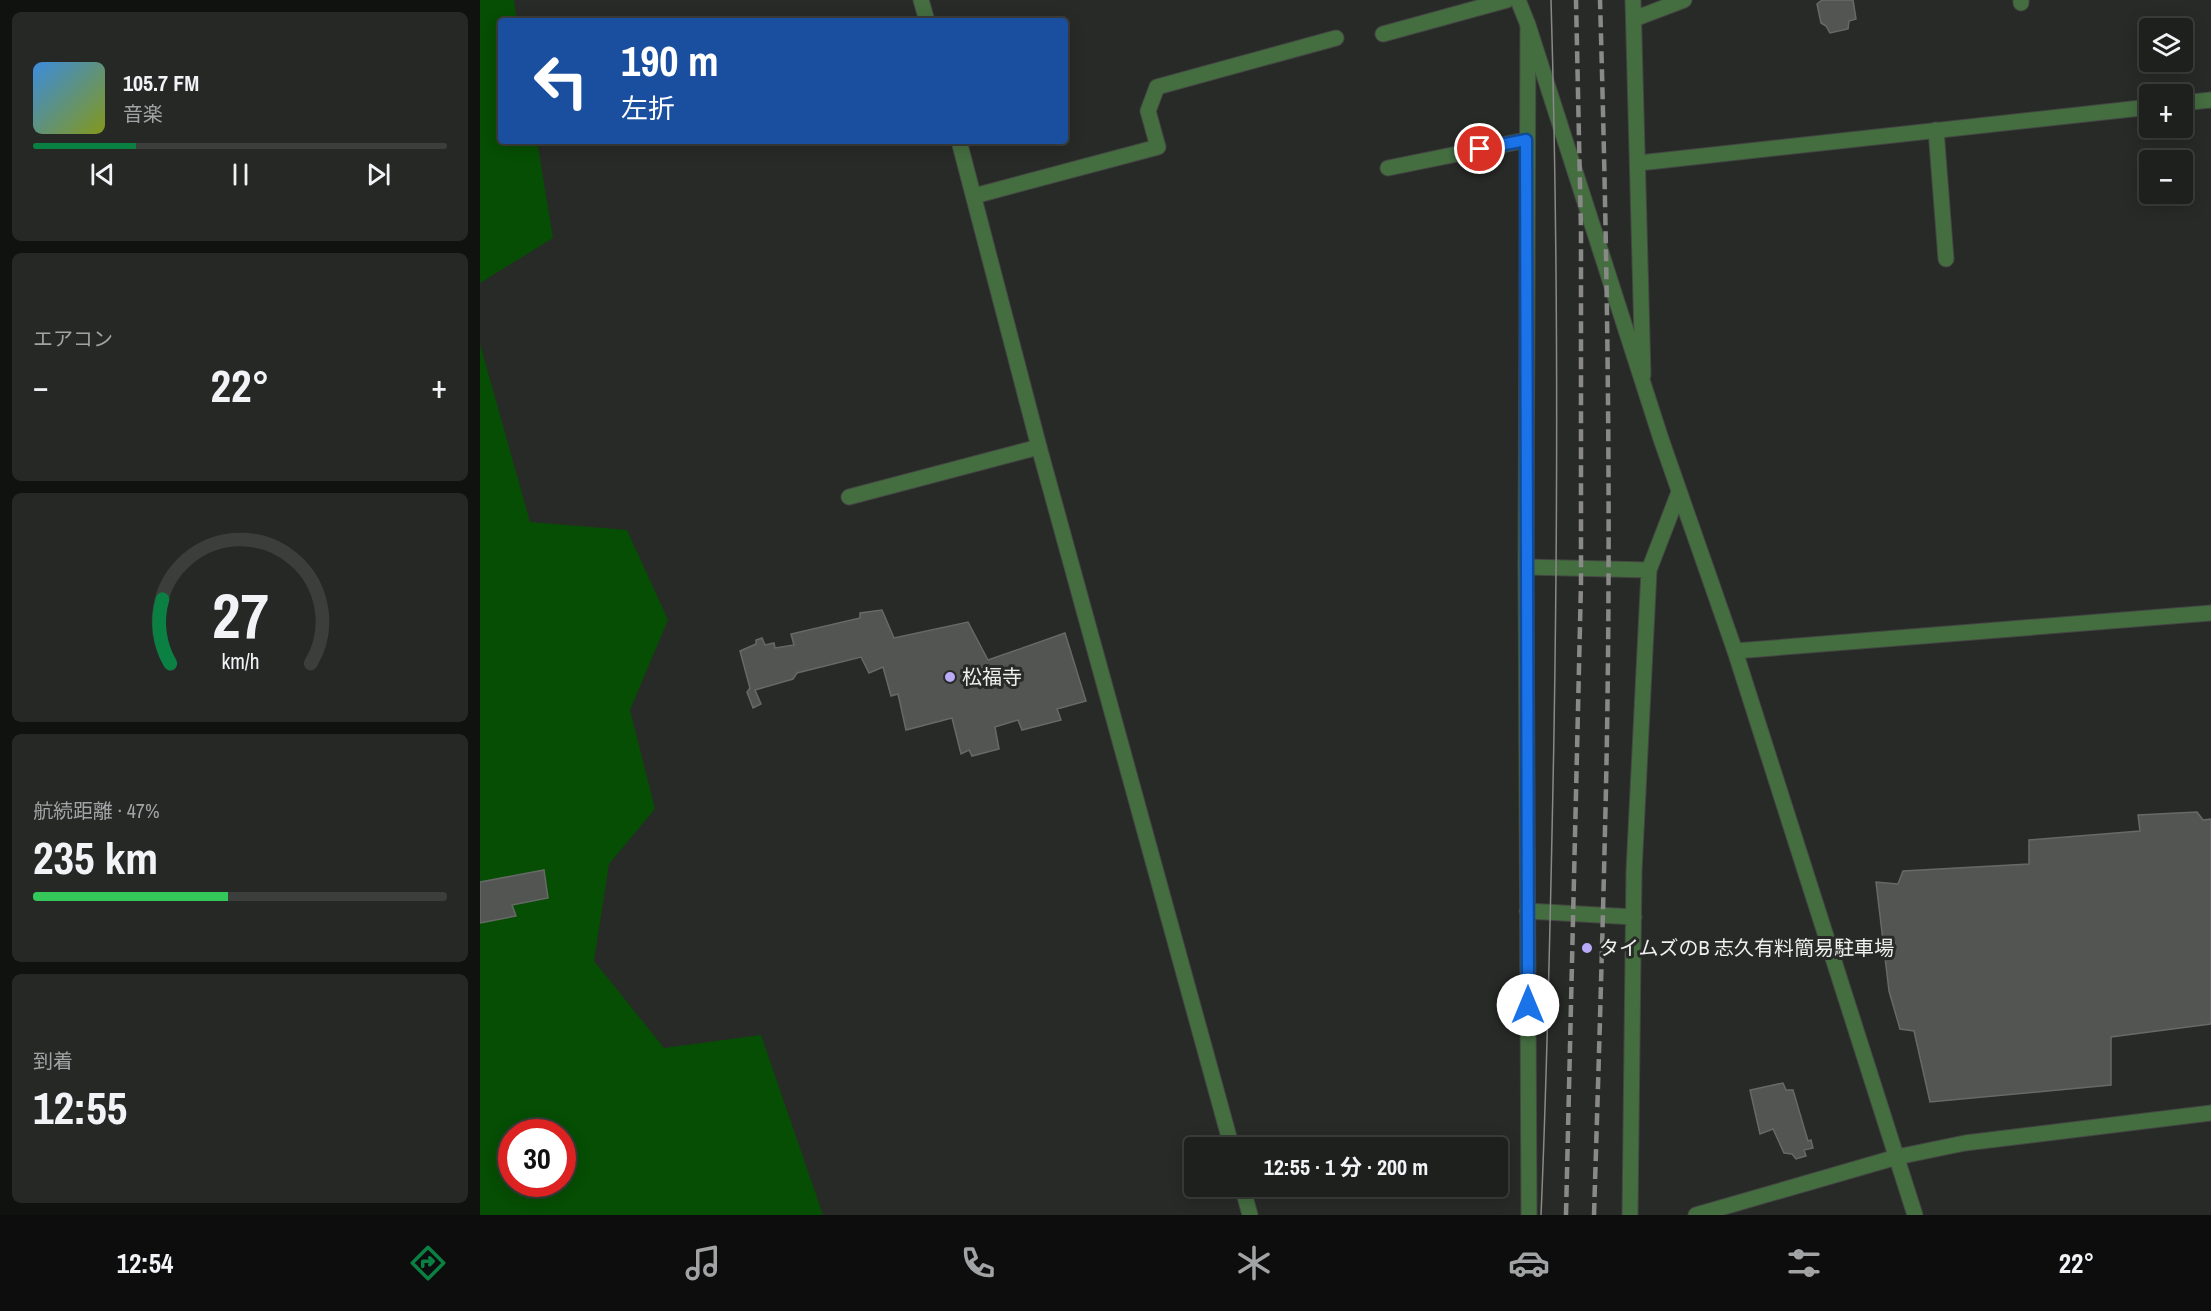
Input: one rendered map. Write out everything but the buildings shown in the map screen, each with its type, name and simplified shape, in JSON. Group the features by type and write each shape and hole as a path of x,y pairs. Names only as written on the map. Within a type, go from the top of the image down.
{"street":[{"path":"921,0 926,18"},
{"path":"1383,34 1507,0"},
{"path":"1518,0 1643,385 1735,651 1915,1215"},
{"path":"1633,0 1643,385"},
{"path":"1634,19 1684,0"},
{"path":"1528,25 1526,567 1529,1215"},
{"path":"975,196 1158,147 1148,111 1157,87 1336,38"},
{"path":"2193,102 2211,100"},
{"path":"1639,163 2139,108"},
{"path":"1936,130 1946,259"},
{"path":"1388,168 1526,140"},
{"path":"960,144 1039,447 1229,1137"},
{"path":"849,497 1039,447"},
{"path":"1630,1215 1635,860 1649,570 1679,492"},
{"path":"1526,567 1649,570"},
{"path":"1735,651 2211,613"},
{"path":"1527,911 1634,917"},
{"path":"1696,1215 1897,1157 1965,1143 2211,1113"},
{"path":"1245,1197 1250,1215"}],"green space":[{"path":"480,0 514,0 517,18 498,18 498,144 537,144 553,238 480,283"},
{"path":"480,344 530,522 627,530 668,620 630,710 655,809 609,864 594,961 664,1048 761,1035 823,1215 480,1215"}],"tram line":[{"path":"1541,1215 1546,1094 1556,549 1557,366 1551,0"}],"railway":[{"path":"1566,1215 1581,583 1581,231 1576,0"},
{"path":"1594,1215 1605,830 1609,519 1600,0"}],"place":[{"name":"松福寺","path":"950,677"},
{"name":"タイムズのB 志久有料簡易駐車場","path":"1587,948"}],"route":[{"path":"1480,149 1526,140 1528,1005"}]}
